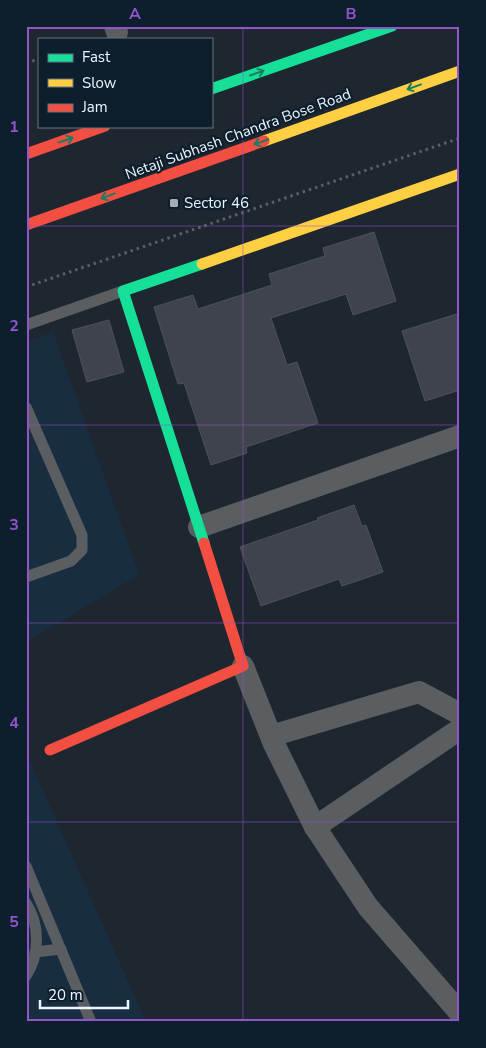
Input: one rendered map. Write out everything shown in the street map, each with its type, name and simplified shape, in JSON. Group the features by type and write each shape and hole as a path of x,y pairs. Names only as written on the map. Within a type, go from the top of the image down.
{"street":[{"path":"212,89 392,26"},
{"name":"Netaji Subhash Chandra Bose Road","path":"26,226 460,70"},
{"path":"26,154 99,128"},
{"path":"460,174 122,291 200,527 243,666 271,736 315,827 368,908 460,1013"},
{"path":"200,527 460,436"},
{"path":"50,750 243,666"},
{"path":"271,736 419,692 460,714"},
{"path":"315,827 460,729"}],"lane":[{"path":"26,325 122,291"},
{"path":"26,407 82,535 82,550 71,561 26,577"},
{"path":"26,868 91,1022"},
{"path":"26,903 36,928 33,963 26,976"},
{"path":"35,952 61,949"}],"path":[{"path":"26,64 38,59"},
{"path":"26,287 460,138"}],"shaded area":[{"path":"53,332 139,575 26,642 26,342"},
{"path":"26,753 146,1022 26,1022"}],"building":[{"path":"374,232 396,301 353,315 346,294 271,318 287,365 297,362 318,423 246,447 247,453 211,465 184,383 178,384 154,307 193,295 198,309 272,285 269,274 325,256 323,248"},
{"path":"460,313 460,390 425,401 402,331"},
{"path":"109,320 124,372 87,382 72,330"},
{"path":"354,505 362,526 366,525 383,572 342,586 339,579 261,606 240,547 318,520 317,518"}],"traffic: fast":[{"path":"212,89 392,26"},
{"path":"202,264 123,291 204,543"}],"traffic: slow":[{"path":"264,141 460,71"},
{"path":"202,264 460,174"}],"traffic: jam":[{"path":"26,154 99,128"},
{"path":"26,225 264,141"},
{"path":"50,750 243,666 204,543"}],"place":[{"name":"Sector 46","path":"174,203"}]}
